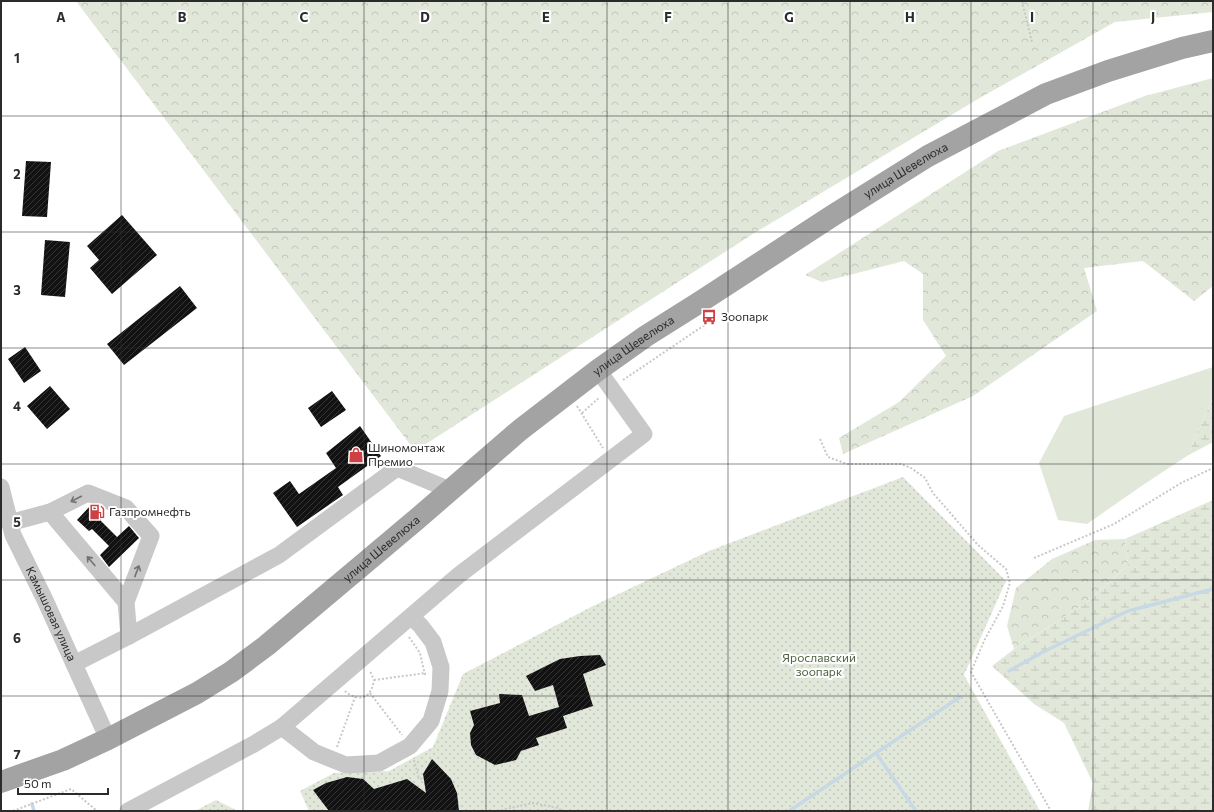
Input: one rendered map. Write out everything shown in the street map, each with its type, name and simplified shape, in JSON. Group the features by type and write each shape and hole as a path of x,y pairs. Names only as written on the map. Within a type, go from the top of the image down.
{"main road":[{"name":"улица Шевелюха","path":"1,782 63,760 108,739 197,693 231,672 266,646 520,430 598,370 646,336 832,216 935,152 1046,94 1108,71 1182,48 1213,41"}],"street":[{"path":"128,811 254,744 282,727 459,575 644,434 598,370"},
{"path":"74,664 279,555 397,468 450,490"},
{"name":"Камышовая улица","path":"1,487 13,536 45,600 108,739"},
{"path":"10,523 50,512 88,493 126,508 151,536 126,602 129,636"},
{"path":"50,512 126,602"},
{"path":"282,727 314,752 346,765 379,763 410,746 431,721 440,691 441,667 433,642 411,617"}],"path":[{"path":"1022,1 1032,42"},
{"path":"582,413 610,388 712,320"},
{"path":"820,438 828,457 847,464 901,464 911,468 925,478 933,493 978,545 1006,569 1010,582 1003,606 984,641 971,672 1050,811"},
{"path":"1034,558 1114,524 1181,483 1213,468"},
{"path":"408,635 420,653 426,674 425,681"},
{"path":"374,680 426,674 441,667"},
{"path":"343,688 349,695 355,697 362,697 370,693 374,680 368,668"},
{"path":"370,693 410,746 419,778 424,779"},
{"path":"343,750 336,748 355,697"},
{"path":"13,811 71,789 97,811"},
{"path":"497,811 533,803 558,808 562,811"}],"green space":[{"path":"76,1 1213,1 1213,12 1115,22 978,99 756,232 415,451"},
{"path":"1213,78 1213,286 1194,301 1143,261 1084,268 1097,311 973,396 843,454 839,438 899,402 946,356 923,320 923,274 904,261 822,282 805,275 998,151 1145,96"},
{"path":"1213,367 1213,398 1187,456 1087,524 1058,520 1039,463 1064,416"},
{"path":"1213,398 1213,442 1187,456"},
{"name":"Ярославский зоопарк","path":"903,477 1006,581 964,675 1040,811 309,811 300,791 334,773 389,771 433,747 463,674 591,607 709,551"},
{"path":"1213,500 1213,811 1088,811 1093,783 1064,723 1034,704 992,666 1014,649 1086,603 1128,565 1125,539"},
{"path":"1125,539 1128,565 1086,603 1014,649 1007,626 1016,588 1052,559 1095,540"},
{"path":"216,800 238,811 195,811"}],"building":[{"path":"26,161 51,162 47,217 22,216"},
{"path":"122,215 157,255 112,294 90,268 99,260 87,246"},
{"path":"45,240 70,242 65,297 41,295"},
{"path":"180,286 197,308 124,365 107,344"},
{"path":"25,347 41,371 24,383 8,359"},
{"path":"50,386 70,409 47,429 27,406"},
{"path":"332,391 346,410 321,427 308,408"},
{"path":"360,426 381,456 338,487 343,495 297,527 273,493 290,481 299,494 336,468 326,453"},
{"path":"91,505 104,516 100,520 117,537 129,526 139,538 109,567 100,555 109,546 92,529 89,531 77,520"},
{"path":"600,655 606,665 583,674 593,706 563,716 567,728 536,738 539,745 521,751 516,760 495,765 476,755 471,745 470,733 474,725 470,711 500,703 499,694 522,695 529,716 559,707 553,685 535,691 526,676 560,659"},
{"path":"432,759 451,779 457,793 459,811 329,811 313,790 326,783 347,777 363,779 374,789 407,779 426,793 423,774"}],"waterway":[{"path":"1009,671 1043,652 1128,611 1213,589"},
{"path":"789,811 960,697"},
{"path":"876,753 916,811"},
{"path":"32,804 34,811"}],"place":[{"name":"Зоопарк","path":"709,317"},
{"name":"Шиномонтаж Премио","path":"356,455"},
{"name":"Газпромнефть","path":"97,512"}]}
